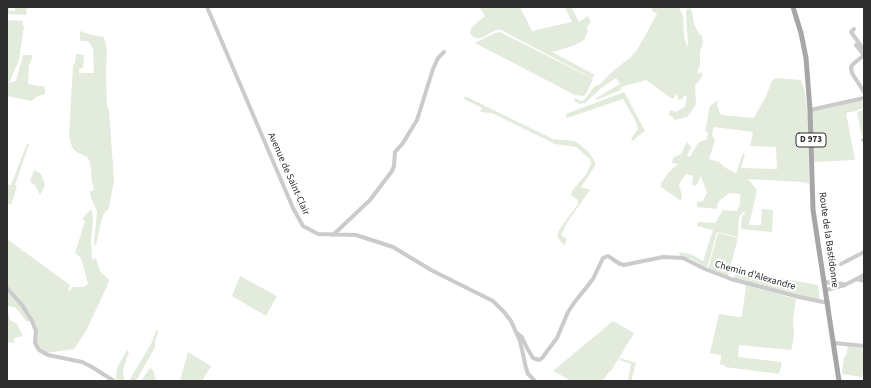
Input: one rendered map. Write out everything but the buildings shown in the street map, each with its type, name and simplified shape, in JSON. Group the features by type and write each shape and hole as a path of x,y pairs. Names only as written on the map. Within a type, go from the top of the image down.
{"main road":[{"name":"Route de la Bastidonne","path":"793,7 805,49 810,110 813,206 839,381"}],"street":[{"name":"Avenue de Saint-Clair","path":"207,7 299,221 308,230 318,234 362,236 393,247 431,270 493,301 504,312 517,333 526,368 531,378 535,381"},
{"path":"854,29 851,32 864,53"},
{"path":"850,33 864,53"},
{"path":"856,45 864,53"},
{"path":"332,234 370,200 392,171 394,166 394,152 403,143 417,120 433,69 438,58 444,52"},
{"path":"864,53 852,65 851,68 852,73 864,92"},
{"path":"810,110 864,98"},
{"path":"841,264 864,252"},
{"name":"Chemin d'Alexandre","path":"517,333 522,337 534,358 539,360 542,358 557,338 568,312 593,279 603,258 608,256 624,265 663,257 683,258 705,269 731,279 828,303"},
{"path":"826,290 845,284 864,275"},
{"path":"857,279 864,281"},
{"path":"825,282 845,284"},
{"path":"7,288 22,305 32,321 35,327 36,343 39,350 48,355 87,364 114,381"},
{"path":"834,343 864,346"}],"green space":[{"path":"7,7 9,7 9,10 15,11 15,8 27,7 26,15 7,14"},
{"path":"479,7 520,7 532,31 572,22 565,7 571,7 579,22 588,16 591,22 587,27 588,31 584,40 573,46 552,52 595,75 592,78 501,30 496,30 481,38 474,38 470,33 471,28 485,16"},
{"path":"653,7 679,7 683,16 684,37 687,46 686,13 687,9 690,8 692,11 694,24 702,36 703,43 700,52 700,65 697,72 698,74 700,72 703,75 695,86 696,104 687,117 675,120 672,116 669,116 670,110 676,112 685,107 687,96 684,96 682,99 678,100 677,93 673,99 646,80 621,87 621,90 596,100 596,98 620,84 616,78 601,88 585,103 579,104 574,100 575,98 581,101 584,100 595,86 599,85 637,50 657,14 651,10"},
{"path":"7,20 23,21 22,25 24,25 19,60 9,83 16,81 23,55 33,55 29,66 28,84 45,87 45,94 38,96 31,101 8,96"},
{"path":"80,31 104,37 107,50 107,107 109,109 114,181 109,208 103,215 96,245 94,244 97,211 91,198 90,191 93,191 94,187 92,183 90,162 87,157 75,151 72,147 69,136 73,65 75,63 76,54 84,55 83,68 79,69 79,73 94,73 93,48 88,41 80,40"},
{"path":"500,32 593,79 587,92 584,96 575,95 475,43"},
{"path":"776,78 801,80 804,88 808,114 809,184 803,182 748,179 757,190 749,225 761,225 762,209 773,210 772,232 741,229 742,216 745,214 744,211 739,217 738,237 717,232 707,268 692,259 680,256 679,252 691,254 703,261 713,230 697,226 698,222 715,223 723,210 737,211 740,204 740,194 729,193 718,202 717,209 697,207 697,202 703,201 707,193 701,176 696,186 692,185 693,176 686,174 679,184 682,197 681,201 661,187 661,183 669,172 678,164 672,163 673,158 681,154 687,142 691,147 687,156 690,157 698,143 707,139 708,132 705,131 710,106 718,100 717,105 721,115 754,118 772,81","holes":["715,127 753,132 750,146 776,147 777,169 741,168 745,154 743,153 736,173 726,168 719,162 709,159 715,140 712,135"]},
{"path":"624,92 645,131 633,141 631,139 638,129 636,122 623,99 567,118 566,114"},
{"path":"465,96 553,139 575,141 588,151 592,157 595,162 595,166 581,187 590,190 568,221 561,235 567,239 564,246 557,236 559,230 578,204 578,200 571,195 572,191 587,173 591,163 590,159 576,147 555,144 492,113 480,112 482,108 464,99"},
{"path":"862,99 863,108 846,113 855,160 813,162 812,111"},
{"path":"863,110 864,137 862,136 857,112"},
{"path":"27,144 29,144 15,185 17,186 11,205 7,202 7,184 11,185"},
{"path":"34,170 41,174 45,185 40,195 35,185 30,182"},
{"path":"90,210 92,210 93,221 91,240 92,260 96,258 100,271 109,280 108,284 86,331 74,349 46,353 40,349 37,344 37,330 29,313 7,285 7,239 70,285 68,290 70,291 72,287 84,287 88,284 81,258 75,253 85,221 82,219"},
{"path":"718,233 738,238 728,276 708,269"},
{"path":"736,270 818,285 820,301 734,279"},
{"path":"240,276 277,296 266,316 232,296"},
{"path":"746,285 796,299 793,320 794,333 792,348 790,350 739,345 738,357 782,362 779,374 725,367 725,365 720,364 721,355 710,353 719,314 739,317 742,316"},
{"path":"7,290 21,306 30,320 27,322 15,307 7,306"},
{"path":"7,308 10,320 17,324 23,336 14,338 14,343 7,342"},
{"path":"613,321 634,333 611,371 603,381 572,381 553,371"},
{"path":"157,329 158,331 155,347 136,381 129,381 151,344"},
{"path":"848,346 864,349 864,367 862,377 842,374 844,357 846,356"},
{"path":"127,350 129,352 123,369 124,381 118,381 116,378 117,368"},
{"path":"188,352 211,366 202,381 180,381"},
{"path":"620,358 636,363 631,381 628,381 631,364 619,360"},
{"path":"150,368 153,370 156,381 141,381"}]}
